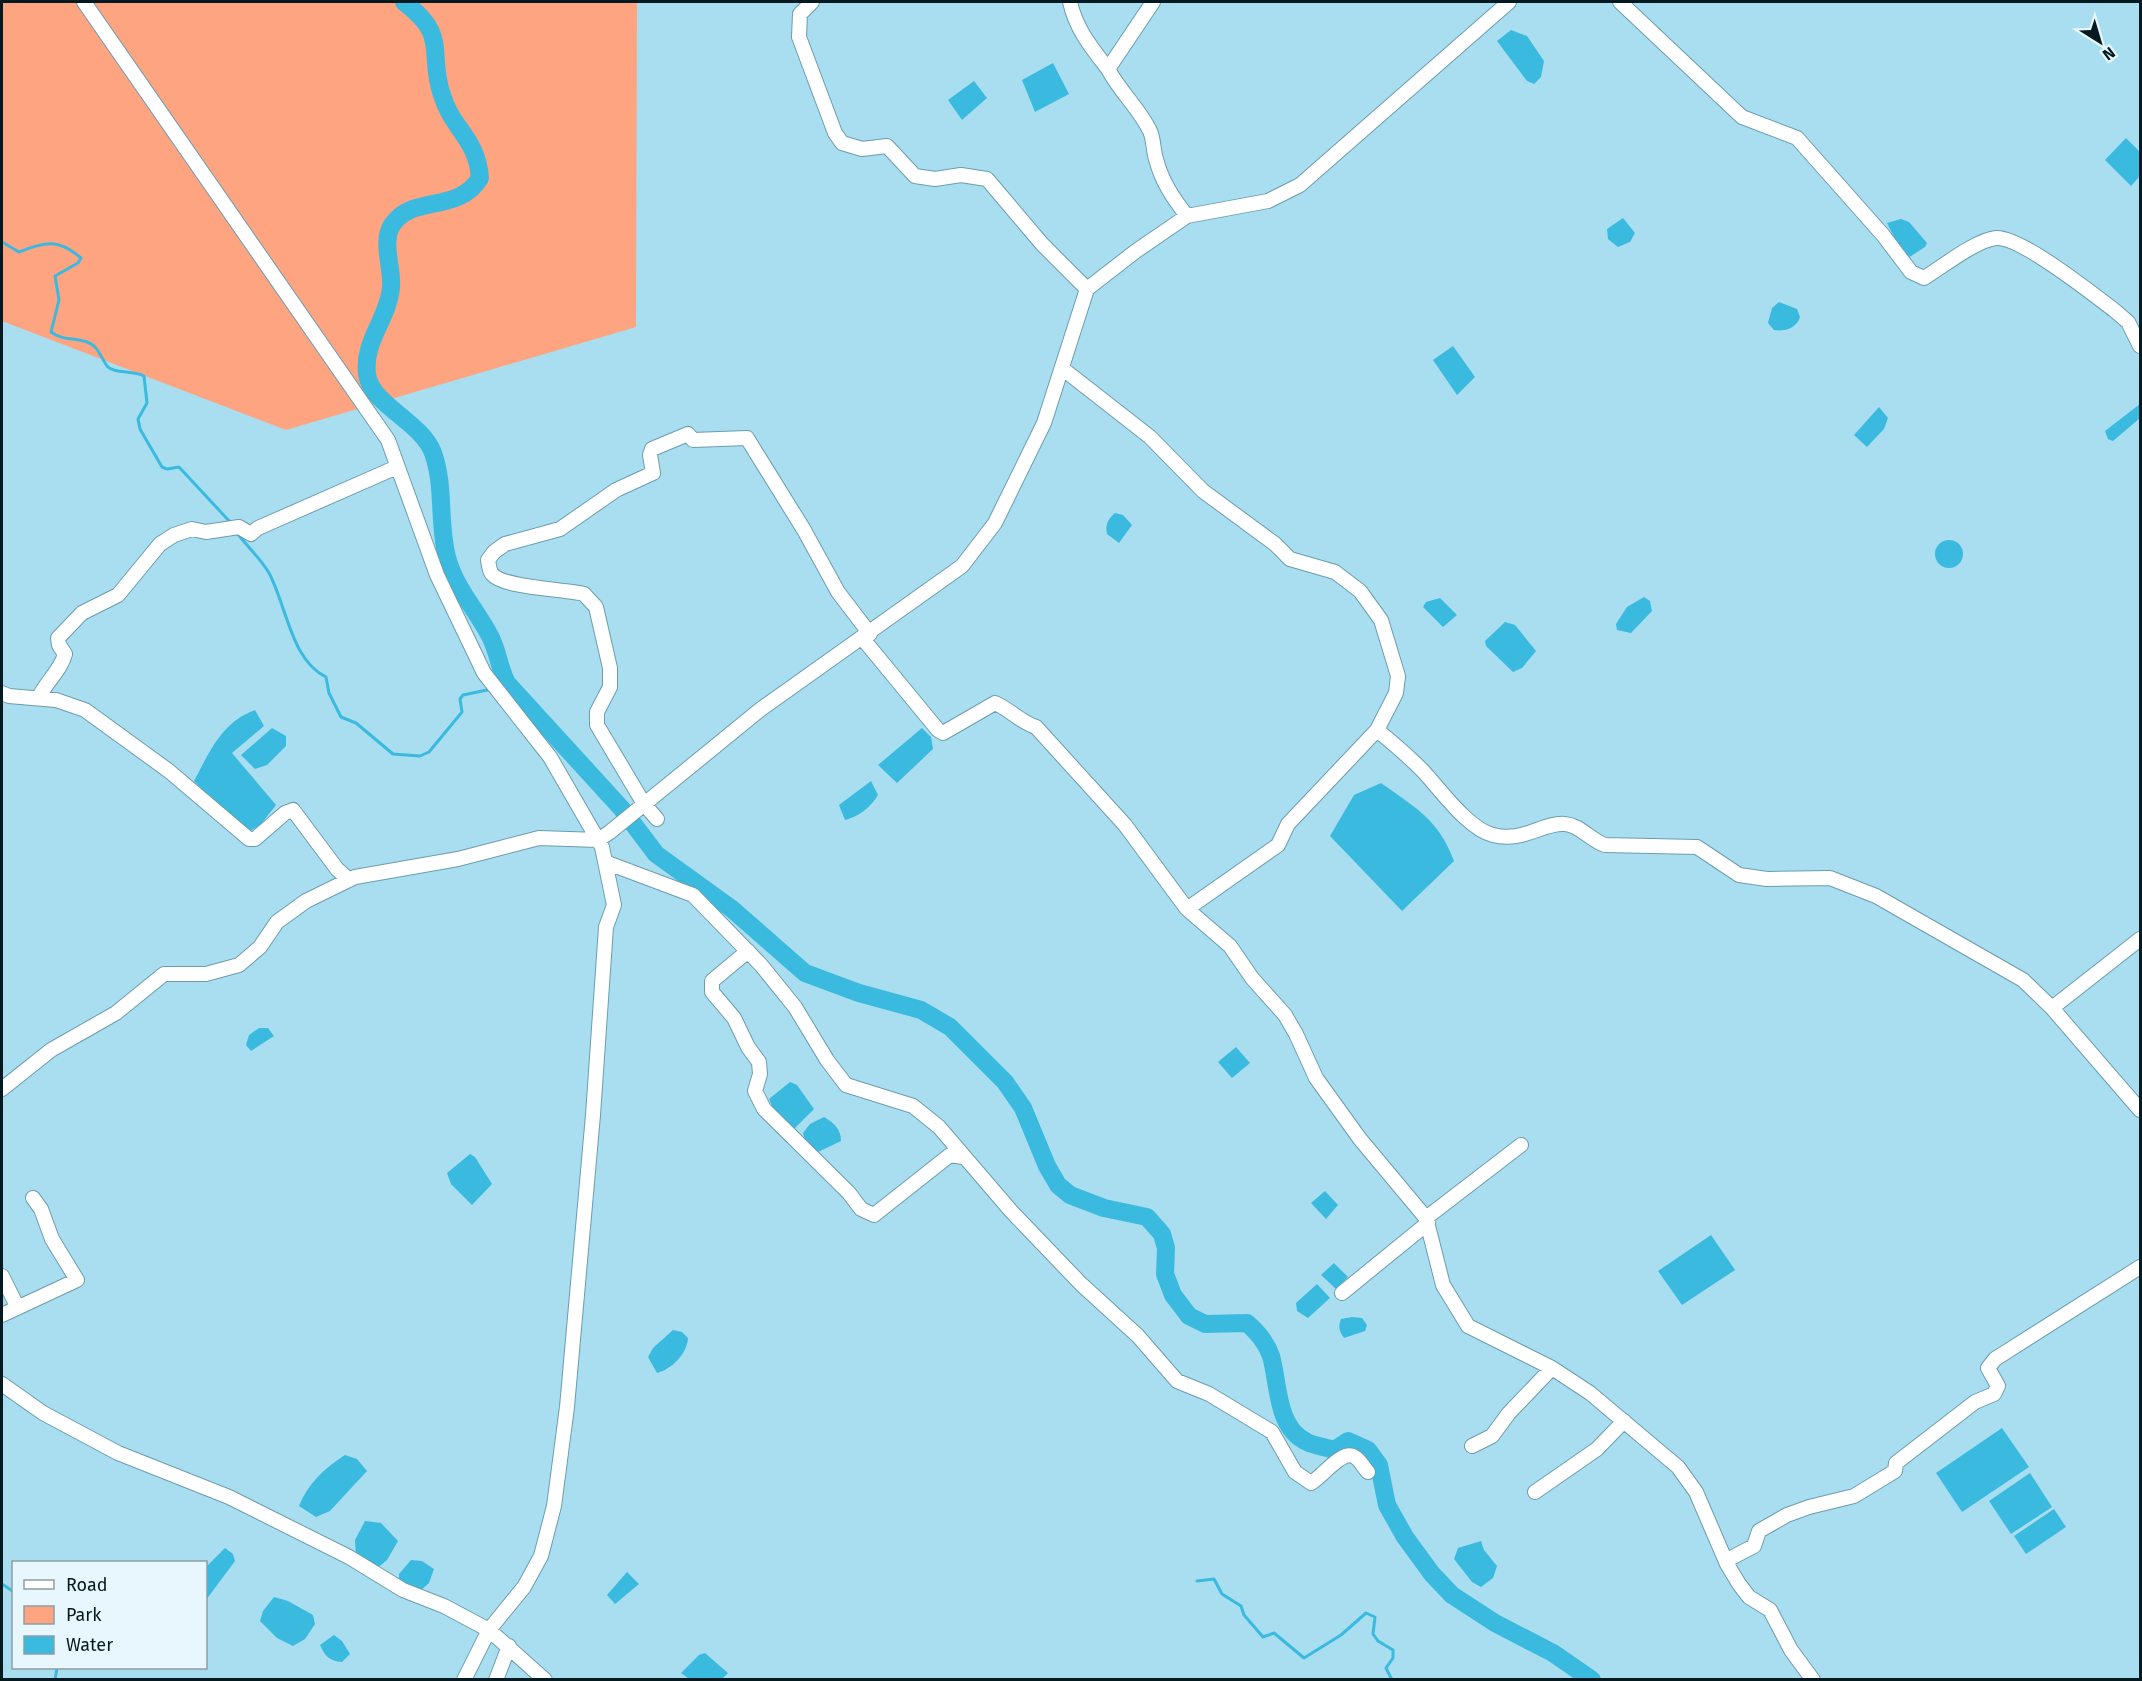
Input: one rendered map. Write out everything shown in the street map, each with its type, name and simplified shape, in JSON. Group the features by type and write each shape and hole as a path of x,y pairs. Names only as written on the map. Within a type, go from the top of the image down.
{"street":[{"path":"84,2 388,440 437,575 484,672 550,757 598,840 605,862 614,905 606,927 593,1115 567,1407 555,1494 541,1556 524,1587 489,1630 464,1680"},
{"path":"812,2 800,14 799,37 836,133 842,143 862,149 887,146 915,176 935,179 961,175 987,179 1042,244 1087,289"},
{"path":"1070,2 1074,20 1083,35 1108,69 1121,93 1130,100 1152,133 1156,159 1168,194 1187,216"},
{"path":"1108,69 1153,2"},
{"path":"2,1089 58,1045 116,1013 165,974 206,974 239,965 260,946 277,922 306,901 349,880 426,862 458,859 539,838 598,840 761,709 866,637 962,566 995,523 1044,423 1087,289 1136,251 1187,216 1268,201 1300,185 1509,2"},
{"path":"1620,2 1742,117 1797,138 1883,235 1911,272 1924,278 1981,243 1997,238 2018,243 2114,310 2128,322 2140,346"},
{"path":"1063,369 1150,437 1203,491 1275,544 1290,559 1335,572 1360,591 1381,620 1398,676 1396,693 1377,730 1288,824 1278,845 1187,909"},
{"path":"657,819 639,808 597,725 597,712 610,687 610,668 596,607 584,594 513,585 498,580 490,572 488,560 505,544 560,529 616,490 653,473 650,454 652,449 688,434 693,440 702,441 747,438 866,637 938,730 943,733 995,703 1009,709 1022,723 1036,727 1125,825 1187,909 1230,946 1252,978 1285,1015 1316,1078 1360,1139 1427,1221 1443,1285 1468,1326 1552,1368 1590,1393 1678,1467 1690,1484 1724,1557 1749,1597 1770,1610 1791,1650 1813,1680"},
{"path":"39,697 45,685 63,663 65,654 59,645 58,638 82,613 118,595 160,544 174,535 192,529 206,532 239,527 251,534 258,528 397,467"},
{"path":"2,693 9,696 56,699 85,710 169,771 249,839 255,839 285,813 293,810 337,869 349,880"},
{"path":"1377,730 1402,751 1455,807 1484,833 1496,836 1527,836 1563,823 1576,827 1594,842 1605,845 1697,847 1739,875 1767,879 1830,878 1876,896 2023,980 2052,1008 2140,1110"},
{"path":"605,862 693,895 748,951 795,1007 827,1060 846,1085 913,1106 939,1127 963,1157 1081,1284 1138,1336 1177,1382 1209,1394 1272,1432 1295,1472 1311,1483 1321,1477 1337,1459 1350,1455 1355,1456 1368,1472"},
{"path":"2052,1008 2140,939"},
{"path":"748,951 712,981 712,992 734,1018 748,1047 759,1062 760,1074 755,1091 764,1108 841,1185 861,1209 874,1215 950,1155 963,1157"},
{"path":"1342,1293 1521,1145"},
{"path":"2,1315 16,1306 77,1280 52,1239 41,1209 33,1198"},
{"path":"1724,1557 1731,1558 1744,1552 1754,1545 1759,1531 1787,1515 1854,1496 1879,1483 1895,1471 1896,1463 1975,1402 1994,1394 1998,1386 1988,1368 1995,1359 2072,1308 2140,1267"},
{"path":"2,1276 16,1306"},
{"path":"1472,1446 1492,1436 1509,1413 1552,1368"},
{"path":"2,1384 43,1413 118,1453 229,1497 349,1557 403,1590 444,1606 489,1630 545,1680"},
{"path":"1535,1492 1597,1449 1624,1420"},
{"path":"496,1680 509,1646"}],"green space":[{"path":"2,2 637,2 636,327 286,430 2,321"}],"water":[{"path":"1511,30 1527,36 1544,61 1541,77 1534,84 1527,81 1497,41"},
{"path":"1053,63 1069,94 1035,112 1022,80"},
{"path":"974,81 987,98 962,120 948,100"},
{"path":"2126,138 2140,152 2140,176 2131,186 2105,160"},
{"path":"1623,218 1635,233 1630,242 1618,247 1608,239 1607,229"},
{"path":"1901,219 1909,222 1927,243 1925,247 1908,258 1901,251 1887,223"},
{"path":"1779,302 1797,309 1800,317 1790,328 1774,330 1768,323 1772,308"},
{"path":"1453,346 1475,377 1457,395 1433,360"},
{"path":"2140,404 2140,418 2113,441 2108,439 2105,431"},
{"path":"1879,407 1888,418 1884,429 1867,447 1854,435"},
{"path":"1115,513 1123,515 1132,525 1119,543 1106,531 1108,522"},
{"path":"1949,540 1959,544 1963,554 1959,564 1949,568 1939,564 1935,554 1939,544"},
{"path":"1644,597 1650,601 1652,611 1631,633 1617,630 1616,624 1627,607"},
{"path":"1440,598 1457,615 1443,627 1423,607 1426,602"},
{"path":"1505,622 1515,625 1536,651 1522,668 1513,672 1486,646 1485,641"},
{"path":"255,710 264,726 232,753 276,805 261,824 246,834 194,781 225,730 244,715"},
{"path":"272,728 286,736 286,746 267,765 255,769 241,755"},
{"path":"922,728 931,737 933,749 897,783 878,765"},
{"path":"871,781 878,795 859,814 845,820 839,805"},
{"path":"1381,783 1416,808 1434,825 1454,861 1402,911 1330,836 1354,795"},
{"path":"259,1028 268,1028 274,1036 251,1051 246,1045 249,1035"},
{"path":"1236,1047 1250,1063 1232,1078 1218,1062"},
{"path":"790,1082 797,1085 814,1109 794,1129 779,1116 769,1099"},
{"path":"824,1117 836,1127 841,1141 816,1153 806,1144 803,1133 810,1124"},
{"path":"470,1154 475,1157 492,1184 472,1205 451,1184 447,1173"},
{"path":"1325,1191 1338,1205 1326,1219 1311,1203"},
{"path":"1711,1235 1735,1270 1682,1305 1658,1271"},
{"path":"1334,1263 1348,1277 1336,1289 1321,1275"},
{"path":"1317,1284 1330,1298 1308,1318 1297,1311 1296,1303"},
{"path":"1362,1318 1367,1325 1365,1331 1344,1338 1340,1329 1341,1319"},
{"path":"673,1330 682,1332 688,1338 685,1350 678,1360 657,1373 648,1357 653,1348"},
{"path":"2002,1428 2029,1467 1962,1512 1936,1473"},
{"path":"345,1455 357,1459 367,1471 330,1511 316,1517 299,1506 307,1490 318,1477"},
{"path":"2030,1473 2052,1507 2011,1534 1989,1501"},
{"path":"2054,1509 2066,1527 2026,1554 2014,1536"},
{"path":"365,1521 381,1523 398,1541 387,1560 375,1570 356,1558 355,1540"},
{"path":"1481,1541 1484,1550 1497,1566 1493,1578 1481,1587 1472,1582 1454,1559 1458,1548"},
{"path":"225,1548 233,1554 235,1561 207,1599 207,1566"},
{"path":"411,1560 422,1561 434,1569 429,1583 419,1592 399,1581 399,1574"},
{"path":"627,1572 639,1584 615,1604 607,1595"},
{"path":"274,1597 288,1601 313,1615 315,1624 305,1639 293,1646 277,1638 260,1621 263,1611"},
{"path":"334,1635 342,1641 350,1654 342,1662 328,1657 320,1645"},
{"path":"705,1653 728,1673 722,1679 689,1679 681,1673 699,1655"}],"waterway":[{"path":"404,2 418,14 432,35 438,80 446,107 474,153 480,178 471,189 460,196 411,210 392,225 387,239 391,288 385,310 372,340 367,374 370,385 377,395 418,432 433,453 439,478 447,557 455,579 490,636 507,683 622,809 656,854 732,909 805,973 859,993 921,1010 950,1027 1005,1082 1023,1108 1047,1166 1058,1185 1070,1195 1104,1208 1147,1217 1162,1234 1166,1248 1165,1274 1173,1295 1189,1316 1205,1324 1247,1323 1258,1334 1271,1356 1280,1404 1289,1427 1310,1443 1334,1450 1348,1441 1368,1450 1379,1465 1387,1505 1405,1537 1432,1574 1452,1595 1495,1623 1553,1653 1592,1680"},
{"path":"2,242 19,252 44,244 58,245 81,258 78,263 55,276 59,300 51,332 60,337 91,344 111,369 144,376 147,403 138,419 140,429 162,467 167,469 179,467 231,523"},
{"path":"237,533 269,573 297,646 314,669 326,677 329,693 341,717 356,723 393,754 420,756 429,752 462,712 460,699 463,695 492,689"},
{"path":"1197,1581 1214,1579 1222,1594 1241,1606 1244,1615 1263,1637 1274,1633 1304,1658 1341,1635 1366,1613 1375,1617 1373,1634 1378,1641 1393,1650 1393,1658 1386,1668 1392,1680"},
{"path":"2,1584 12,1591"},
{"path":"55,1680 57,1669"}]}
